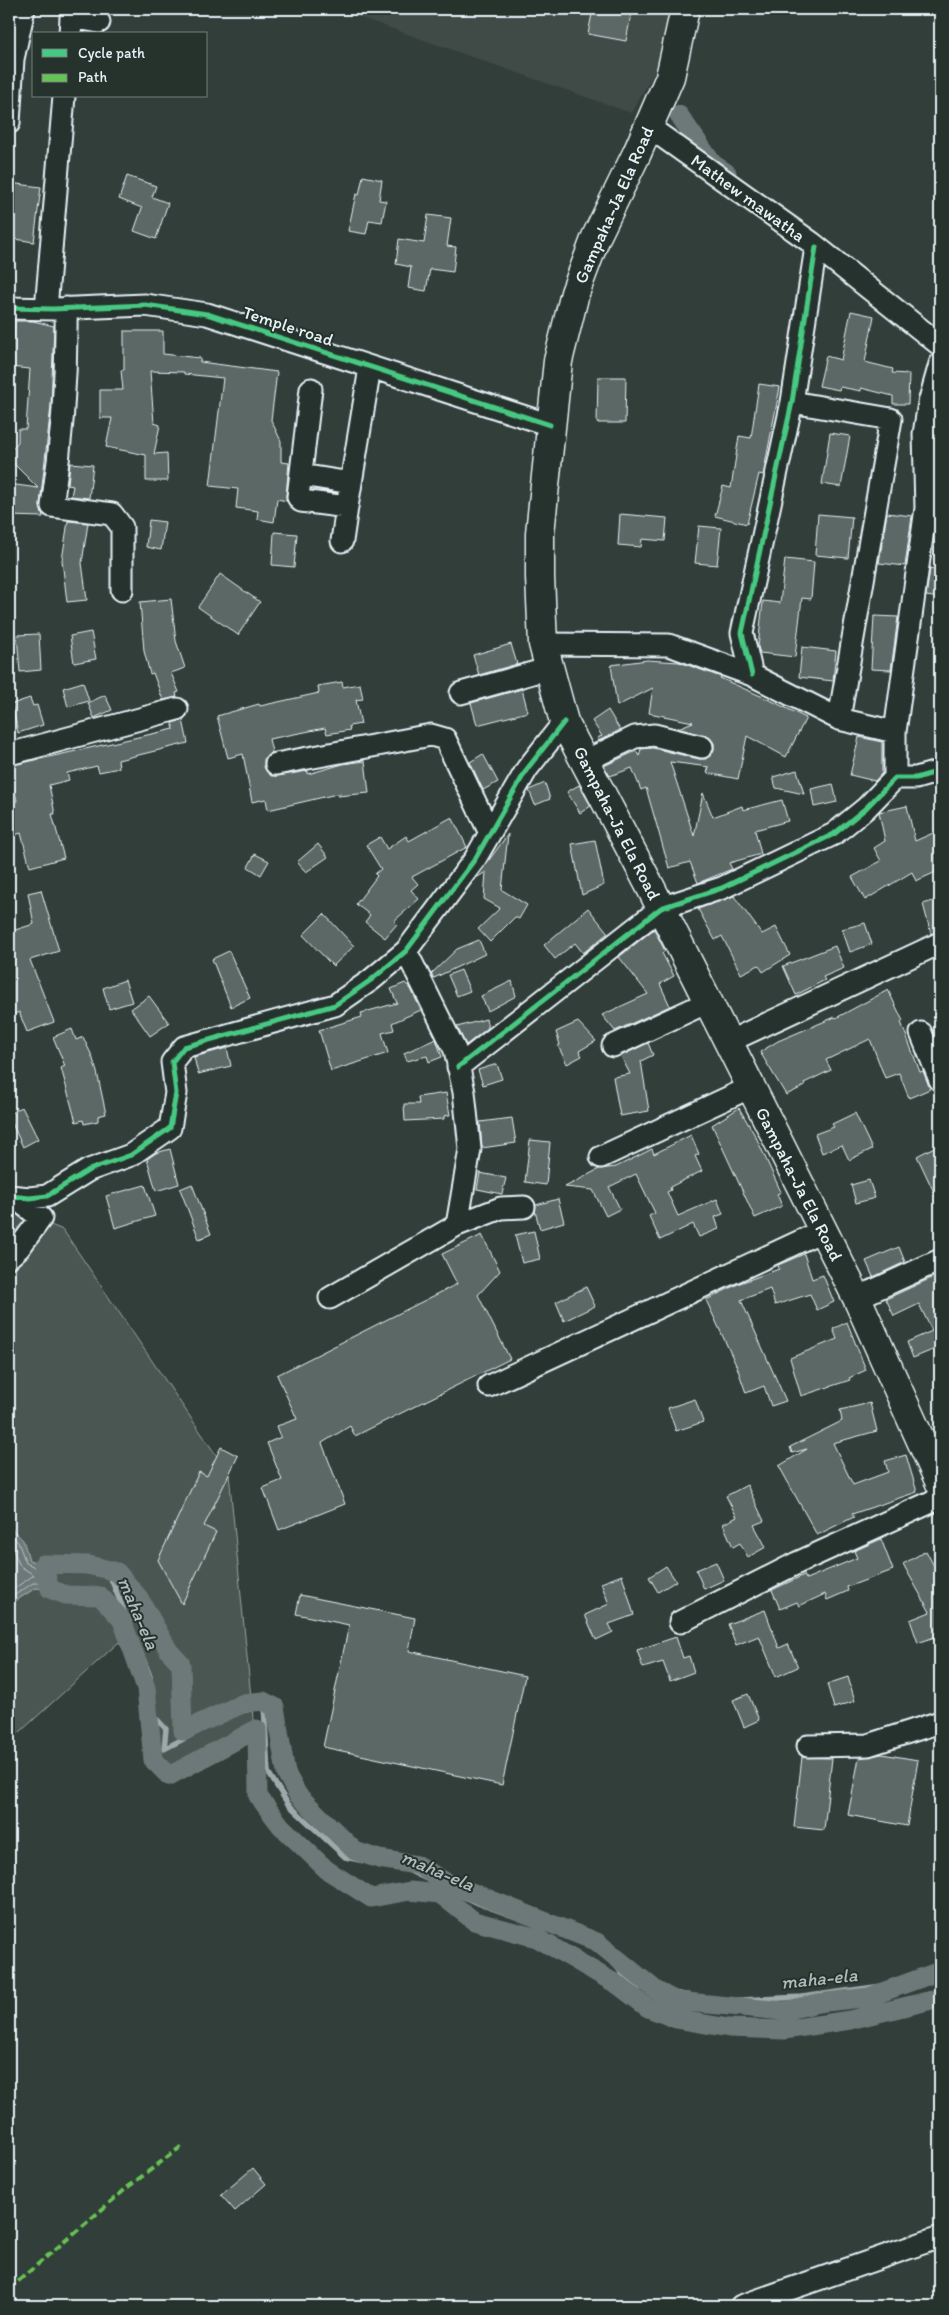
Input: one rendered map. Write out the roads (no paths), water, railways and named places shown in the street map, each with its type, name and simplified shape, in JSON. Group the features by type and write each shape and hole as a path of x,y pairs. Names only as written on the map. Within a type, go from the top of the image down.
{"highway":[{"name":"Gampaha-Ja Ela Road","path":"685,9 670,78 649,127 596,237 575,293 558,361 540,533 540,577 546,656 564,722 661,908 857,1298 940,1482"}],"street":[{"path":"9,122 14,59 24,9"},
{"path":"70,32 71,17 99,22"},
{"path":"64,98 56,308 66,340 60,453 52,506 112,514 122,526 122,590"},
{"name":"Mathew mawatha","path":"649,127 816,247 940,345"},
{"path":"752,676 742,633 792,402 816,247"},
{"name":"Temple road","path":"9,308 145,305 207,314 550,425"},
{"path":"458,1067 661,908 722,888 834,834 866,808 895,778 895,732 926,508 924,434 929,403 940,364"},
{"path":"342,540 370,368"},
{"path":"311,389 298,497 301,500 348,507"},
{"path":"792,402 891,419 839,719"},
{"path":"301,475 351,484"},
{"path":"461,692 546,656 669,645 752,676 839,719 895,732"},
{"path":"9,754 177,709"},
{"path":"12,1197 47,1196 89,1170 131,1155 170,1128 176,1093 172,1062 184,1047 335,1005 371,980 406,951 475,859 527,769 564,722"},
{"path":"276,764 432,735 445,738 490,833"},
{"path":"586,761 635,737 654,735 702,747"},
{"path":"895,778 916,778 940,771"},
{"path":"728,1042 940,943"},
{"path":"406,951 455,1050 464,1092 470,1149 457,1225"},
{"path":"613,1046 708,1002"},
{"path":"921,1033 940,1080"},
{"path":"602,1157 751,1087"},
{"path":"12,1197 41,1218 14,1253"},
{"path":"330,1298 457,1225 501,1208 524,1207"},
{"path":"489,1386 822,1231"},
{"path":"857,1298 940,1260"},
{"path":"680,1622 797,1563 940,1498"},
{"path":"808,1746 868,1744 940,1722"},
{"path":"741,2306 940,2237"}],"water":[{"path":"9,1526 23,1540 29,1560 43,1564 50,1589 35,1588 9,1605"}],"waterway":[{"path":"679,115 713,164 727,173"},
{"path":"940,1971 869,1997 818,2003 784,2011 676,2001 657,1991 597,1942 446,1882 417,1865 379,1859 355,1851 298,1795 286,1773 275,1707 263,1701 244,1703 183,1731 181,1664 169,1651 139,1598 117,1572 89,1565 43,1564 50,1589 66,1595 100,1596 122,1620 146,1688 153,1760 169,1776 257,1729 258,1796 281,1826 327,1870 371,1898 410,1891 440,1894 474,1921 537,1938 618,1985 648,2008 676,2019 729,2028 784,2030 850,2020 940,1998"},
{"name":"maha-ela","path":"37,1568 75,1569 110,1576 150,1676 153,1715 166,1729 164,1749 233,1713 264,1706 268,1772 288,1804 345,1857 408,1870 475,1902 603,1949 632,1986 721,2001 802,1997 940,1978"}]}
